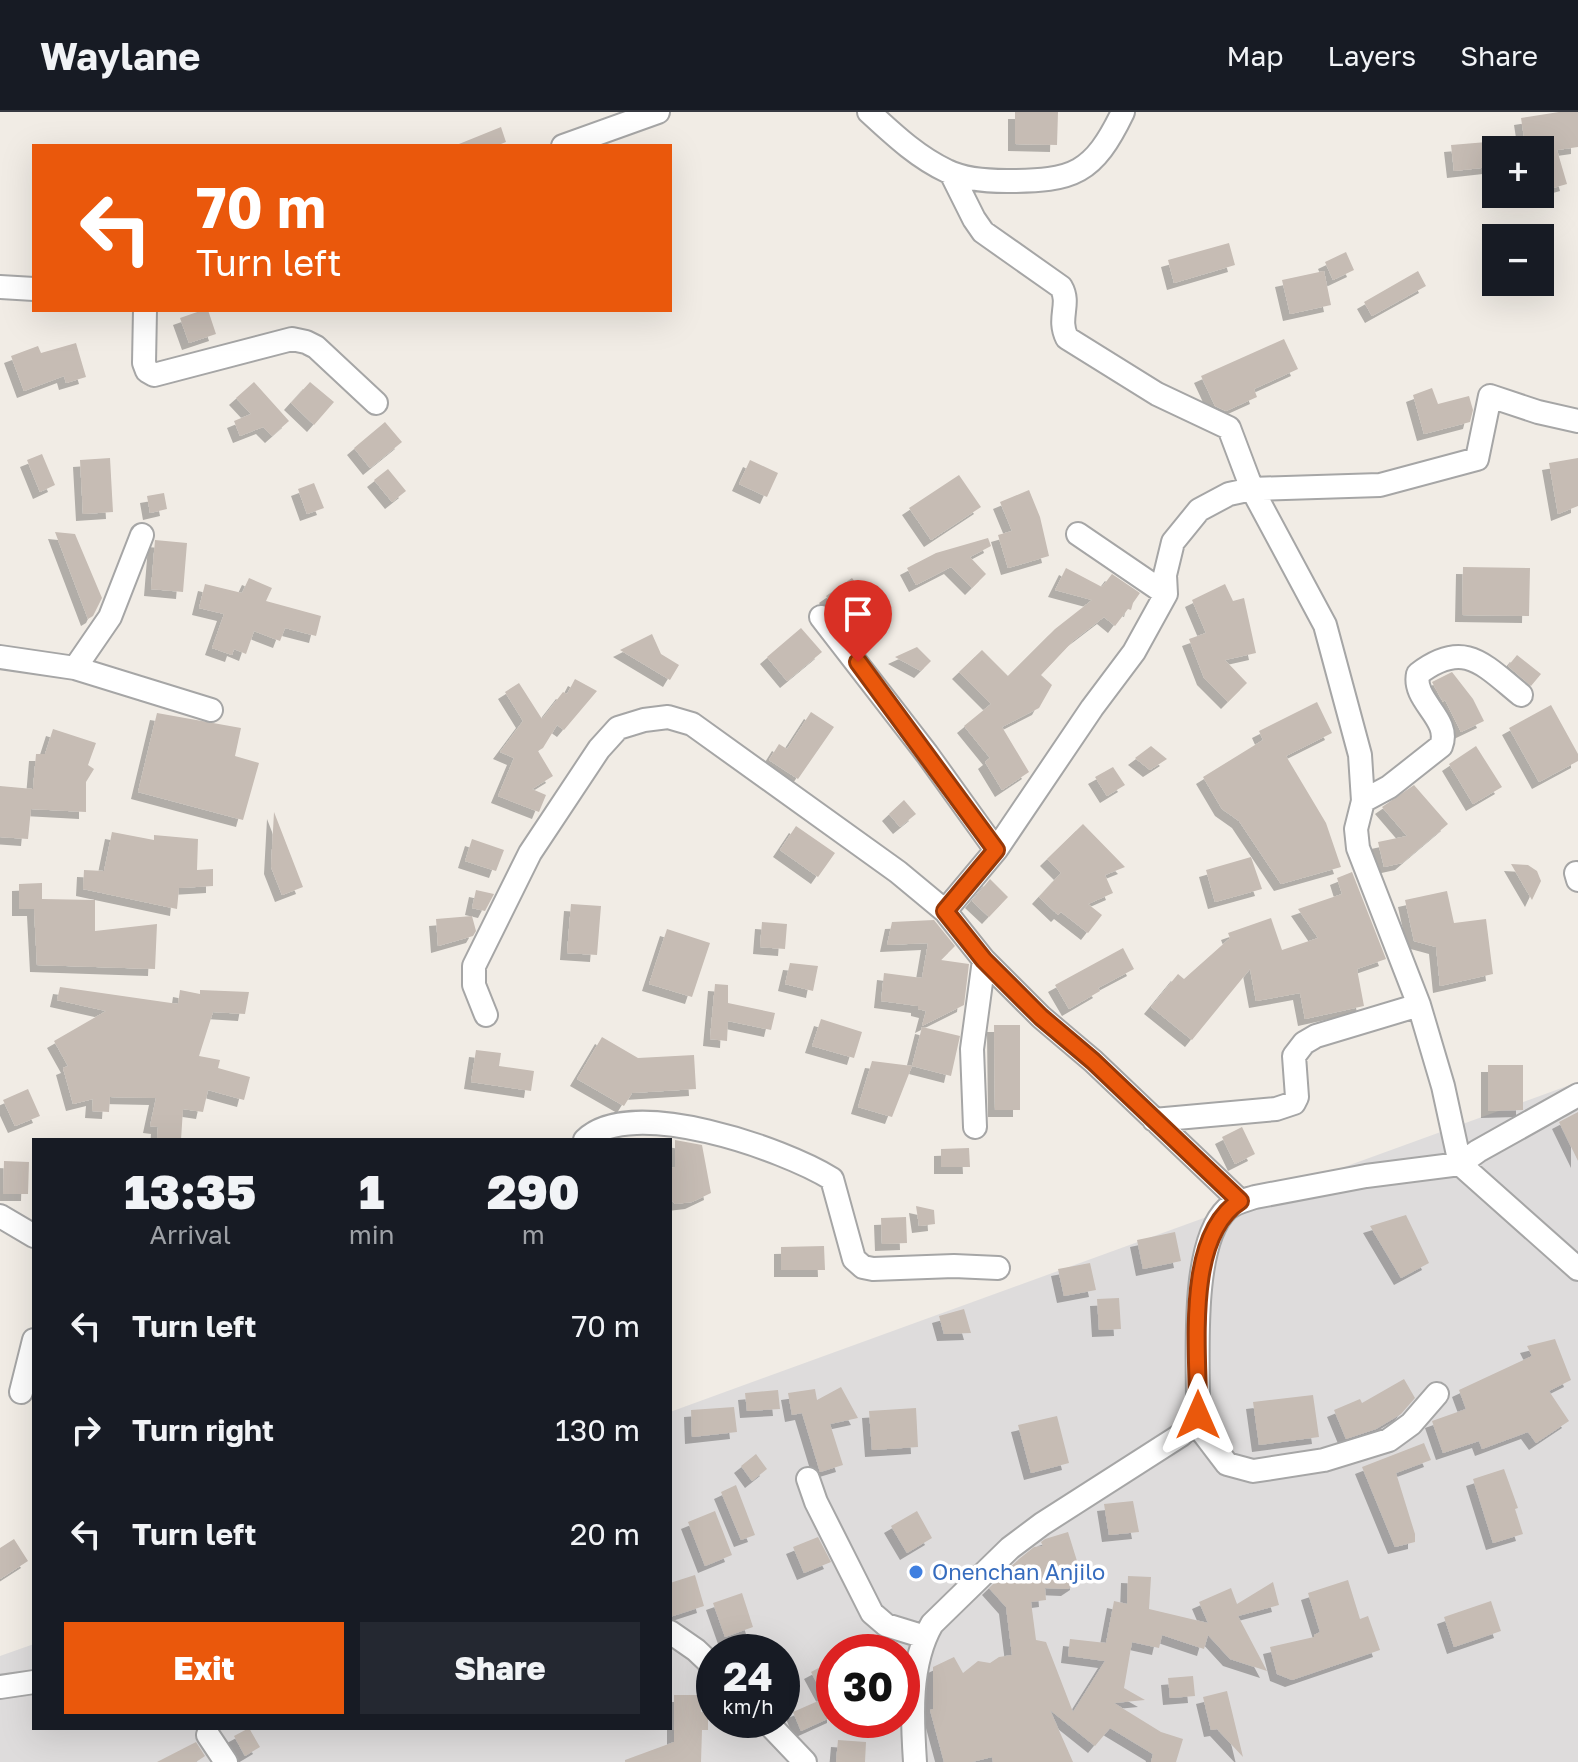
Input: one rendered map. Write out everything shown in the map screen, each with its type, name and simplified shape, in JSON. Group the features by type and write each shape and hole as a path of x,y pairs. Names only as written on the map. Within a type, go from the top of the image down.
{"street":[{"path":"569,144 658,112"},
{"path":"869,112 897,139 930,163 951,173 988,181 1060,179 1082,170 1098,155 1123,112"},
{"path":"951,173 983,232 1061,287 1066,299 1061,321 1067,338 1157,394 1229,428 1252,489 1325,625 1360,755 1363,801 1356,829 1358,848 1419,1005 1443,1086 1460,1164 1578,1269"},
{"path":"0,287 32,289"},
{"path":"145,312 144,363 147,371 154,375 292,339 316,347 376,403"},
{"path":"945,911 996,850 1092,708 1134,652 1166,594 1165,575 1173,542 1199,510 1229,494 1252,489 1380,485 1477,459 1490,396 1578,421"},
{"path":"1078,534 1166,594"},
{"path":"75,668 110,617 142,535"},
{"path":"821,617 927,754 996,850"},
{"path":"1363,801 1389,787 1441,746 1444,739 1442,728 1417,684 1418,674 1435,661 1459,655 1474,660 1521,695"},
{"path":"0,657 75,668 211,710"},
{"path":"486,1015 474,985 474,966 530,853 599,749 618,728 668,717 692,724 898,872 945,911 984,960 1041,1017 1093,1061 1240,1201"},
{"path":"975,1127 972,1049 984,960"},
{"path":"1154,1120 1276,1109 1294,1103 1297,1097 1294,1056 1304,1043 1316,1036 1419,1005"},
{"path":"915,1762 912,1717 917,1671 925,1637 932,1624 1010,1548 1181,1435 1195,1422 1198,1415 1201,1279 1209,1240 1227,1209 1240,1201 1366,1176 1460,1164 1578,1095"},
{"path":"587,1138 593,1132 640,1122 690,1126 789,1158 832,1179 854,1259 863,1267 998,1268"},
{"path":"0,1216 32,1235"},
{"path":"21,1392 32,1348"},
{"path":"1195,1422 1227,1464 1253,1471 1324,1460 1389,1440 1411,1424 1437,1394"},
{"path":"808,1479 816,1502 872,1613 886,1625 925,1637"},
{"path":"672,1633 696,1650"},
{"path":"0,1687 32,1682"},
{"path":"208,1735 226,1762"},
{"path":"782,1738 805,1762"}],"shaded area":[{"path":"1578,1082 1578,1762 0,1762 0,1656 32,1645 32,1730 672,1730 672,1411"}],"building":[{"path":"1015,112 1058,112 1057,145 1015,144"},
{"path":"1578,112 1578,147 1557,150 1567,184 1554,188 1554,136 1524,136 1521,118"},
{"path":"501,127 506,142 501,144 459,144"},
{"path":"1482,142 1482,168 1454,171 1451,145"},
{"path":"1229,243 1235,265 1174,283 1168,260"},
{"path":"1346,252 1354,270 1333,280 1325,262"},
{"path":"1324,271 1331,305 1290,314 1282,280"},
{"path":"1418,271 1426,286 1372,316 1364,302"},
{"path":"209,312 216,334 189,343 180,318"},
{"path":"1284,339 1298,369 1254,389 1257,397 1226,411 1215,406 1201,376"},
{"path":"76,343 86,377 66,383 64,376 24,391 11,356 38,346 41,353"},
{"path":"254,382 289,421 272,436 263,427 240,436 234,421 251,414 236,398"},
{"path":"310,382 334,402 314,425 291,403"},
{"path":"1432,388 1438,404 1469,396 1473,410 1470,422 1424,434 1413,395"},
{"path":"385,422 402,442 370,468 354,448"},
{"path":"42,454 55,485 40,492 27,460"},
{"path":"110,458 113,512 83,514 80,460"},
{"path":"1578,458 1578,506 1558,514 1549,463"},
{"path":"750,460 778,473 767,497 739,484"},
{"path":"388,469 406,491 392,502 374,480"},
{"path":"959,475 981,507 931,540 909,508"},
{"path":"314,483 324,508 307,514 298,489"},
{"path":"1029,490 1040,517 1049,556 1008,568 998,535 1012,531 1000,502"},
{"path":"164,493 167,509 150,513 147,496"},
{"path":"55,532 75,534 102,598 93,616 88,619"},
{"path":"988,538 991,546 970,557 986,574 972,588 951,567 916,585 907,568 936,553"},
{"path":"155,540 187,543 183,592 151,589"},
{"path":"1463,567 1530,568 1529,616 1462,615"},
{"path":"1066,568 1102,587 1112,574 1140,593 1131,610 1128,609 1115,626 1104,617 1074,640 1041,675 1052,685 1039,708 1002,727 1029,772 1002,790 985,762 990,758 964,726 991,704 959,672 982,650 1008,676 1055,629 1092,600 1055,590"},
{"path":"249,578 272,588 266,601 321,616 316,636 285,628 280,641 254,631 246,654 234,649 232,655 212,648 224,614 199,608 205,584 242,593"},
{"path":"852,578 866,597 840,616 826,596"},
{"path":"1225,584 1233,601 1244,598 1256,653 1225,660 1247,683 1228,702 1204,678 1189,639 1206,633 1192,600"},
{"path":"801,628 822,652 787,681 767,657"},
{"path":"652,634 661,654 679,665 670,680 620,650"},
{"path":"917,647 931,661 921,671 895,657"},
{"path":"1517,655 1541,674 1531,686 1508,666"},
{"path":"1452,672 1473,699 1484,721 1461,732 1432,682"},
{"path":"575,679 597,691 564,730 557,725 538,751 553,776 532,789 546,795 539,812 498,796 514,758 500,752 523,721 505,692 519,683 542,719 563,692 567,694"},
{"path":"1317,702 1332,733 1286,756 1326,823 1341,867 1281,884 1239,821 1222,809 1203,777 1263,740 1259,731"},
{"path":"1551,705 1578,754 1578,761 1539,782 1509,728"},
{"path":"811,712 834,727 798,779 769,760 779,744 787,749"},
{"path":"157,713 241,728 235,756 259,763 243,820 138,792"},
{"path":"53,729 96,743 88,765 94,769 86,782 86,812 31,809 28,839 0,837 0,786 33,789 36,754 45,754"},
{"path":"1151,746 1167,759 1150,770 1135,758"},
{"path":"1476,746 1502,787 1473,804 1449,764"},
{"path":"1113,767 1125,785 1107,796 1095,777"},
{"path":"1414,785 1448,824 1402,863 1384,867 1378,842 1407,836 1382,807"},
{"path":"904,800 916,814 900,827 889,814"},
{"path":"274,812 303,887 282,895 271,867"},
{"path":"1083,824 1125,867 1105,875 1113,893 1088,904 1102,915 1088,933 1061,912 1058,915 1039,897 1061,873 1047,859"},
{"path":"796,826 835,853 818,877 780,850"},
{"path":"112,832 154,840 154,835 198,839 197,870 213,869 213,886 179,888 177,909 83,889 84,870 104,871"},
{"path":"472,839 504,850 496,871 465,861"},
{"path":"1251,857 1262,889 1215,902 1206,870"},
{"path":"1511,864 1528,865 1537,871 1541,881 1532,900"},
{"path":"1352,872 1386,959 1357,969 1364,1006 1305,1019 1300,993 1256,1001 1250,969 1192,1040 1151,1007 1178,974 1184,979 1230,938 1228,933 1271,918 1282,950 1318,938 1298,909 1342,894 1337,878"},
{"path":"990,879 1008,897 989,917 972,901"},
{"path":"42,883 42,899 95,900 95,931 157,924 155,969 37,965 34,909 19,909 19,884"},
{"path":"476,890 494,894 485,911 472,908"},
{"path":"1447,891 1454,923 1486,919 1493,974 1440,986 1436,947 1414,941 1405,900"},
{"path":"571,904 601,906 597,955 567,953"},
{"path":"472,916 476,931 473,936 438,946 436,919"},
{"path":"934,920 955,946 941,960 969,964 964,1005 922,1026 926,1011 918,1009 918,1006 881,1001 884,973 922,978 928,943 887,945 892,922"},
{"path":"762,922 787,924 785,949 760,947"},
{"path":"667,929 710,943 692,997 649,984"},
{"path":"1123,948 1134,969 1098,988 1100,991 1069,1009 1055,985"},
{"path":"790,963 818,966 813,991 785,984"},
{"path":"715,984 728,985 728,1003 775,1013 771,1030 728,1021 727,1041 710,1039"},
{"path":"60,987 178,1004 180,990 200,994 200,990 249,992 245,1014 213,1012 199,1056 220,1060 218,1068 250,1077 244,1100 208,1090 203,1112 183,1109 181,1138 157,1138 158,1127 150,1126 156,1098 110,1097 109,1112 92,1111 93,1099 73,1104 63,1068 68,1066 54,1041 106,1011 57,1000"},
{"path":"821,1019 862,1032 854,1058 812,1046"},
{"path":"994,1025 1020,1025 1020,1110 995,1110"},
{"path":"922,1027 960,1036 951,1076 912,1066"},
{"path":"602,1037 638,1058 694,1055 696,1089 632,1093 624,1106 577,1079"},
{"path":"476,1050 501,1053 499,1066 534,1071 531,1091 471,1082"},
{"path":"872,1061 912,1066 892,1117 858,1107"},
{"path":"1488,1065 1523,1065 1523,1110 1488,1111"},
{"path":"28,1089 40,1116 15,1126 3,1100"},
{"path":"1578,1112 1578,1161 1559,1122"},
{"path":"1242,1127 1255,1154 1235,1164 1222,1137"},
{"path":"675,1140 702,1145 711,1193 692,1202 675,1204 672,1200 672,1168 675,1167"},
{"path":"969,1148 970,1167 941,1167 941,1149"},
{"path":"4,1161 29,1162 28,1194 3,1194"},
{"path":"916,1206 934,1210 935,1224 919,1226"},
{"path":"1406,1215 1429,1263 1401,1278 1370,1226"},
{"path":"906,1217 907,1243 882,1244 881,1218"},
{"path":"1175,1232 1181,1261 1143,1269 1137,1240"},
{"path":"824,1246 825,1270 781,1270 781,1247"},
{"path":"1090,1263 1096,1290 1064,1296 1058,1269"},
{"path":"1119,1298 1121,1329 1099,1330 1097,1299"},
{"path":"964,1309 971,1333 944,1334 939,1316"},
{"path":"1555,1339 1571,1380 1549,1391 1569,1421 1536,1443 1528,1432 1482,1449 1479,1441 1443,1453 1432,1421 1466,1409 1459,1390 1532,1356 1527,1346"},
{"path":"1404,1379 1415,1398 1401,1414 1376,1429 1346,1439 1334,1410 1360,1399 1362,1403"},
{"path":"841,1387 858,1418 830,1424 843,1465 820,1472 802,1413 792,1415 788,1393 815,1389 817,1400"},
{"path":"778,1390 780,1409 747,1411 745,1393"},
{"path":"1313,1395 1319,1437 1259,1445 1253,1402"},
{"path":"734,1407 737,1432 692,1437 691,1410"},
{"path":"916,1408 918,1447 872,1450 869,1411"},
{"path":"1057,1416 1069,1463 1031,1473 1018,1425"},
{"path":"1424,1443 1431,1460 1396,1473 1415,1542 1395,1547 1362,1467"},
{"path":"756,1454 767,1469 752,1481 741,1466"},
{"path":"1504,1469 1518,1508 1515,1509 1523,1534 1493,1543 1473,1479"},
{"path":"736,1485 755,1535 741,1540 721,1492"},
{"path":"1133,1501 1139,1532 1109,1535 1104,1504"},
{"path":"715,1511 732,1555 705,1566 688,1522"},
{"path":"917,1511 932,1538 907,1553 891,1526"},
{"path":"1068,1532 1077,1561 1077,1583 1068,1589 1045,1588 1046,1600 1031,1602 1036,1640 1046,1642 1073,1712 1105,1661 1068,1656 1070,1639 1106,1643 1114,1601 1127,1604 1128,1576 1151,1577 1149,1609 1208,1623 1199,1602 1231,1588 1237,1604 1273,1582 1279,1605 1238,1616 1267,1671 1230,1659 1208,1635 1204,1649 1162,1635 1159,1648 1132,1642 1124,1688 1145,1700 1114,1703 1161,1732 1183,1739 1176,1762 1151,1762 1153,1754 1110,1728 1095,1746 1050,1710 1073,1762 993,1762 992,1757 972,1762 944,1762 930,1710 933,1709 933,1667 954,1657 963,1673 978,1661 990,1663 999,1657 1012,1655 1006,1607 989,1588 1034,1547 1043,1546 1041,1542 1045,1539"},
{"path":"818,1537 831,1562 804,1573 793,1547"},
{"path":"14,1539 28,1561 0,1579 0,1548"},
{"path":"695,1575 704,1606 672,1616 672,1582"},
{"path":"1348,1580 1360,1619 1368,1616 1380,1650 1292,1680 1277,1674 1270,1647 1314,1637 1320,1632 1308,1593"},
{"path":"742,1593 753,1627 724,1634 713,1603"},
{"path":"1491,1601 1501,1631 1454,1647 1444,1617"},
{"path":"1193,1676 1195,1696 1170,1698 1168,1678"},
{"path":"1227,1691 1243,1757 1217,1729 1211,1730 1203,1697"},
{"path":"674,1695 696,1695 696,1738 702,1738 701,1762 625,1762 625,1760 674,1742"},
{"path":"816,1702 816,1724 801,1731 800,1709"},
{"path":"250,1730 260,1747 245,1756 234,1736"},
{"path":"838,1740 866,1742 865,1762 836,1762"},
{"path":"196,1742 205,1756 196,1762 157,1762"}],"place":[{"name":"Onenchan Anjilo","path":"916,1572"}],"route":[{"path":"858,662 996,850 945,911 984,960 1041,1017 1093,1061 1240,1201 1227,1209 1216,1224 1209,1240 1201,1279 1198,1415"}]}
